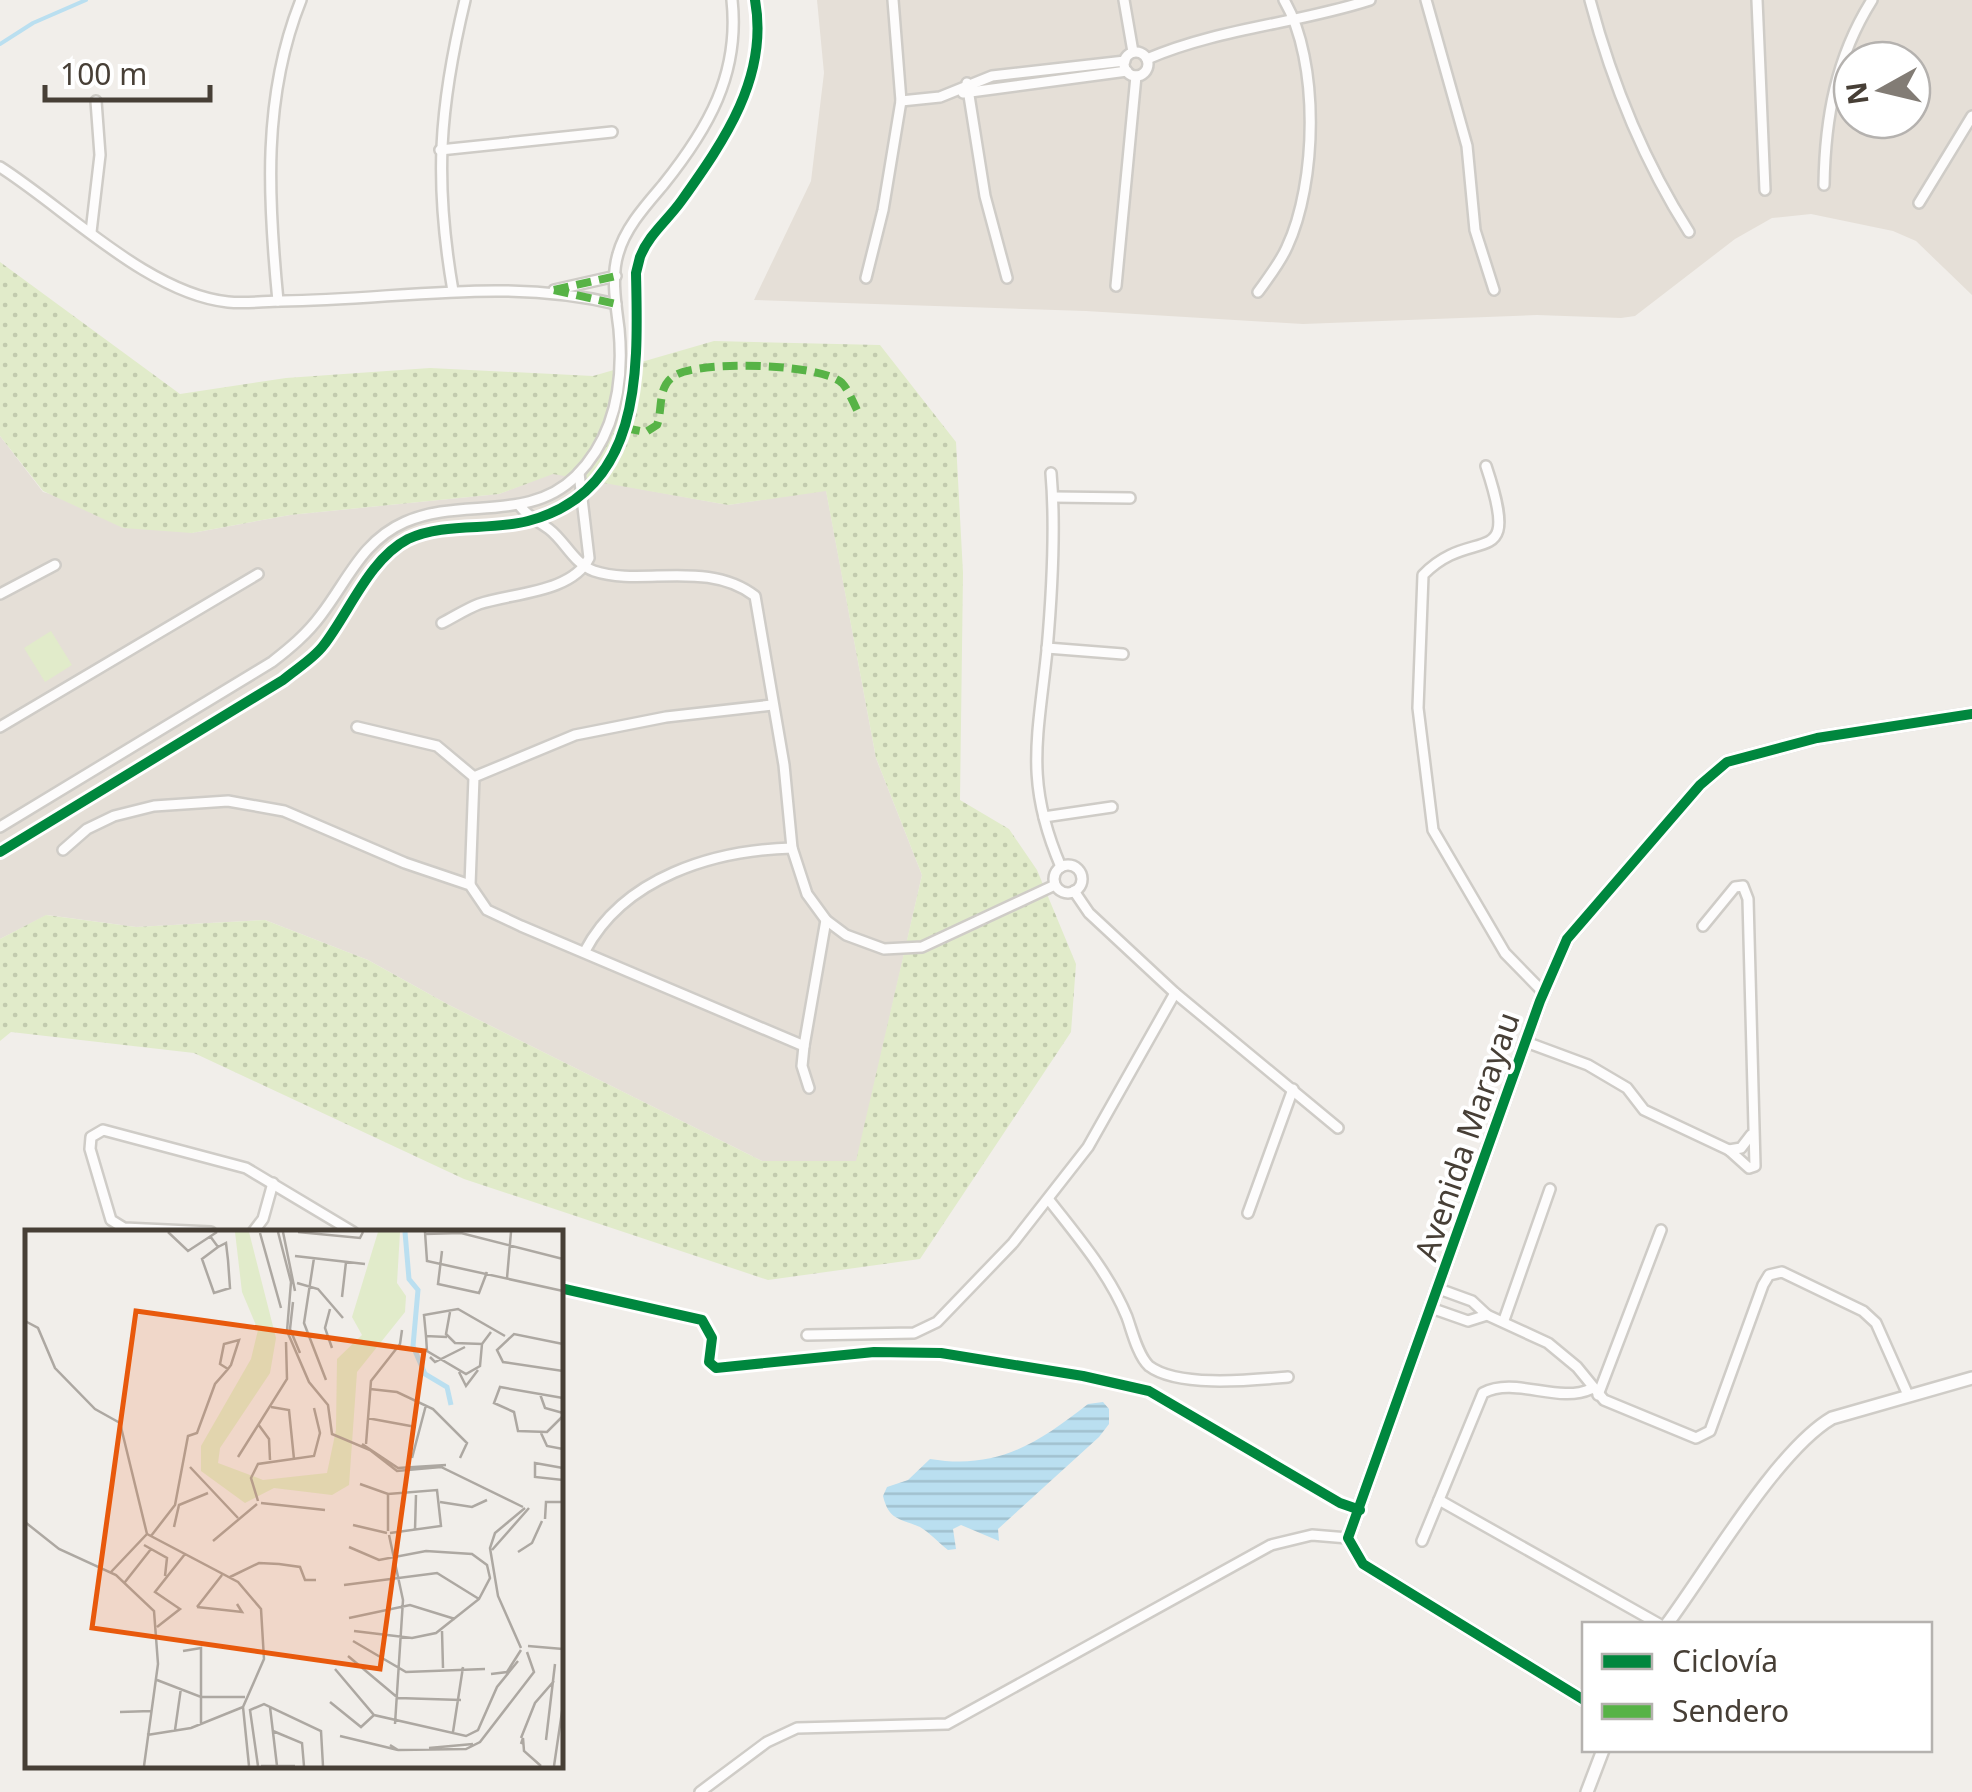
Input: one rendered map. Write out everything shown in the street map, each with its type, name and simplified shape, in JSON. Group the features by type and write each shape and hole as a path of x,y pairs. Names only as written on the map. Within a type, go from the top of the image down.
{"street":[{"path":"278,300 269,186 270,130 300,0"},
{"path":"452,291 440,216 440,150 464,0"},
{"path":"0,827 288,650 323,613 360,556 386,532 423,515 477,505 500,510 519,505 545,496 580,473 607,432 618,401 619,250 685,156 723,93 734,37 732,0"},
{"path":"0,852 283,680 320,650 386,556 408,539 531,521 583,495 619,444 631,413 636,382 636,272 640,257 704,168 746,93 757,37 755,0"},
{"path":"866,278 883,210 901,101 893,0"},
{"path":"1116,286 1133,52 1124,0"},
{"path":"1258,292 1288,246 1306,179 1310,101 1296,20 1284,0"},
{"path":"1133,52 1147,59 1248,28 1370,0"},
{"path":"1426,0 1467,146 1476,230 1494,290"},
{"path":"1590,0 1630,122 1658,184 1689,232"},
{"path":"1758,0 1764,190"},
{"path":"1824,185 1825,130 1832,97 1841,65 1872,0"},
{"path":"901,101 968,88 1146,70 1147,59"},
{"path":"968,88 1129,69"},
{"path":"968,88 984,196 1007,278"},
{"path":"90,232 100,155 96,101"},
{"path":"1919,203 1972,116"},
{"path":"440,150 612,132"},
{"path":"685,156 704,168"},
{"path":"0,167 166,282 228,302 358,301 452,291 554,290 616,276"},
{"path":"670,176 686,194"},
{"path":"554,290 616,304"},
{"path":"1486,466 1501,512 1498,534 1489,543 1438,559 1422,575 1418,708 1433,830 1505,953 1544,993"},
{"path":"442,623 479,604 557,583 585,566 589,558 580,473"},
{"path":"1051,474 1047,648 1034,758 1044,817 1061,867"},
{"path":"1053,496 1130,498"},
{"path":"519,505 531,521 548,528 585,566 596,572 708,578 745,588 760,608 784,765 792,848 808,894 826,920 846,935 884,949 922,947 1056,885"},
{"path":"0,594 55,565"},
{"path":"0,727 258,574"},
{"path":"1047,648 1122,654"},
{"path":"474,778 575,736 666,717 772,705"},
{"name":"Avenida Marayau","path":"1348,1538 1526,1042 1567,939 1700,785 1727,762 1817,738 1972,714"},
{"path":"357,727 437,746 474,778"},
{"path":"159,730 170,748"},
{"path":"474,778 470,884 487,910 804,1046"},
{"path":"63,850 87,829 114,816 154,806 228,801 284,811 405,863 470,884"},
{"path":"1044,817 1112,807"},
{"path":"584,951 615,911 668,873 746,849 792,848"},
{"path":"1072,866 1080,872 1080,883 1074,891 1064,892 1056,885 1054,875 1061,867 1072,866"},
{"path":"1526,1042 1588,1066 1627,1088 1644,1110 1729,1150 1749,1168 1755,1166 1750,1134 1748,898 1744,886 1735,886 1703,926"},
{"path":"1074,891 1090,913 1176,994 1338,1128"},
{"path":"809,1088 802,1066 804,1046 826,920"},
{"path":"807,1336 914,1333 937,1322 1049,1200 1088,1148 1176,994"},
{"path":"1248,1213 1293,1089"},
{"path":"168,1230 124,1228 111,1220 90,1149 91,1137 103,1130 246,1168 350,1230"},
{"path":"1729,1150 1741,1148 1750,1134"},
{"path":"255,1230 263,1219 273,1183"},
{"path":"1504,1320 1550,1189"},
{"path":"1049,1200 1090,1253 1123,1307 1145,1363 1160,1372 1189,1378 1288,1377"},
{"path":"1594,1392 1661,1230"},
{"path":"1422,1542 1482,1393 1498,1388 1594,1392 1696,1438 1704,1436 1710,1431 1763,1285 1769,1276 1782,1272 1863,1311 1876,1323 1908,1395"},
{"path":"562,1288 702,1320 712,1338 709,1362 716,1368 874,1352 941,1353 1008,1362 1149,1391 1340,1503 1360,1510"},
{"path":"1439,1288 1472,1301 1487,1315 1548,1342 1577,1368 1594,1392"},
{"path":"1431,1308 1468,1321 1487,1315"},
{"path":"1669,1622 1800,1442 1832,1418 1972,1378"},
{"path":"1439,1500 1655,1622"},
{"path":"700,1792 767,1742 798,1728 947,1724 1271,1545 1312,1535 1348,1538 1363,1564 1582,1699"},
{"path":"1588,1792 1602,1752"}],"shaded area":[{"path":"817,0 1972,0 1972,295 1916,241 1893,231 1811,214 1772,218 1735,239 1635,316 1621,318 1537,315 1303,324 1086,311 754,300 811,181 824,73"},
{"path":"0,436 43,492 192,533 290,515 499,494 553,473 728,505 826,490 876,758 922,875 857,1161 762,1161 449,1005 368,960 265,920 136,927 47,915 0,939"}],"green space":[{"path":"0,262 180,394 286,378 430,368 593,376 714,341 880,345 956,442 963,573 960,800 1009,829 1037,870 1076,964 1071,1032 920,1259 768,1280 464,1179 194,1053 11,1032 0,1041 0,939 46,915 136,927 265,920 368,960 449,1005 762,1161 856,1161 922,875 876,758 826,491 728,505 553,474 499,494 290,515 192,533 123,528 43,491 0,436"},
{"path":"51,631 72,665 45,682 24,648"}],"water":[{"path":"1103,1402 1109,1409 1109,1424 998,1529 999,1541 961,1525 953,1529 956,1549 948,1550 923,1529 896,1518 885,1504 887,1487 908,1480 930,1459 976,1461 1015,1451 1088,1404"}],"waterway":[{"path":"0,44 33,23 86,0"}],"marked path":[{"path":"554,290 616,276"},
{"path":"554,290 616,304"},
{"path":"625,428 646,432 657,425 663,392 674,376 732,366 786,368 830,376 842,383 857,410"}],"cycle path":[{"path":"0,852 283,680 319,651 371,573 408,539 437,530 528,521 566,506 594,483 614,454 626,421 633,385 636,273 640,257 713,155 740,107 755,55 755,0"},
{"path":"1582,1699 1363,1564 1348,1538 1540,1001 1567,939 1700,785 1727,762 1817,738 1972,714"},
{"path":"562,1288 702,1320 712,1338 709,1362 716,1368 874,1352 941,1353 1149,1391 1340,1503 1360,1510"}]}
